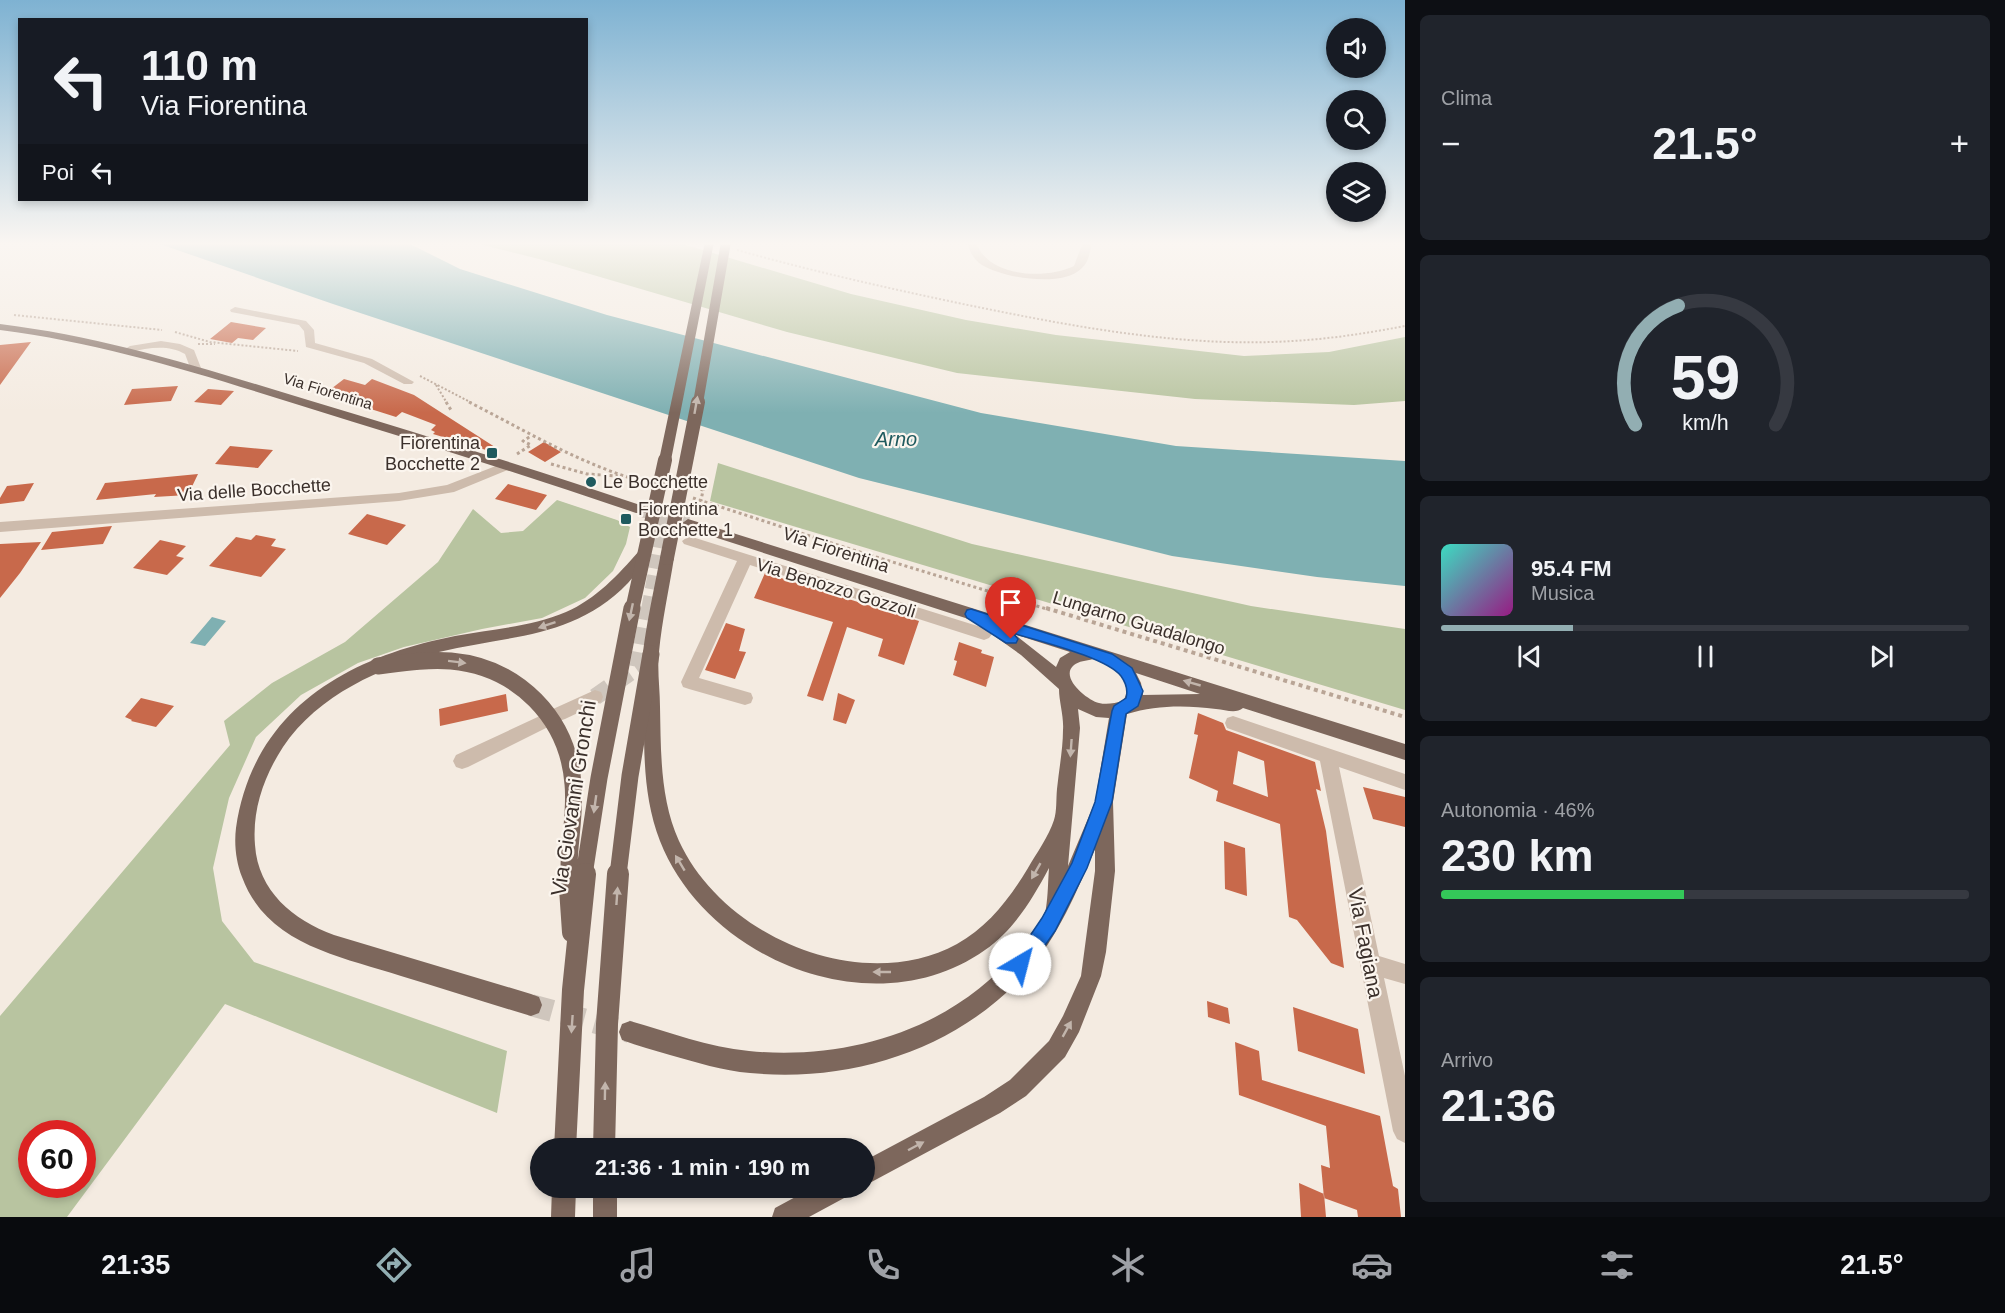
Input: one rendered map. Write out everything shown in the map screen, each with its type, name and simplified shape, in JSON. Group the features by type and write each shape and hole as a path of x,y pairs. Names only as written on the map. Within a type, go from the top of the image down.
{"main road":[{"name":"Via Giovanni Gronchi","path":"566,1138 575,965 607,727 698,299"},
{"path":"604,1138 606,1058 618,868 628,775 719,299"},
{"name":"Via Fiorentina","path":"0,327 59,334 130,349 641,510"},
{"name":"Via Fiorentina","path":"688,524 1405,752"},
{"path":"531,1005 330,944 288,923 267,901 248,873 245,856 250,792 269,751 297,717 328,691 378,666 440,645 535,629 572,616 614,588 644,555"},
{"name":"Via Fiorentina","path":"971,614 1011,639 1079,702 1090,708 1102,711 1124,708 1146,701 1194,700 1287,716"},
{"path":"651,654 653,775 660,812 678,861 717,908 739,928 760,943 788,958 837,970 912,971 929,967 962,953 1010,913 1036,872 1064,820"},
{"path":"1054,914 1072,728 1061,675 1065,662 1077,655 1101,656"},
{"name":"Via Fiorentina","path":"1101,656 1121,666 1134,684 1135,696 1124,708"},
{"path":"378,666 439,661 480,666 514,680 530,692 547,711 564,743 573,782 569,892 575,965"},
{"path":"630,1032 716,1055 766,1064 826,1060 883,1050 909,1042 938,1028 976,1004 1020,964 1054,914 1079,868 1104,802 1124,708"},
{"path":"875,1168 992,1105 1025,1082 1057,1049 1081,1003 1096,952 1105,871 1104,802"},
{"path":"563,1217 564,1198"},
{"path":"604,1198 605,1217"},
{"path":"784,1217 819,1198"}],"street":[{"path":"235,310 302,323 309,330 310,345 368,362 408,382"},
{"path":"130,349 153,345 176,346 190,352 195,368"},
{"name":"Via delle Bocchette","path":"0,527 399,497 449,489 506,466"},
{"name":"Via Benozzo Gozzoli","path":"689,541 984,634"},
{"path":"745,560 689,682 745,698"},
{"path":"560,714 595,697"},
{"path":"462,760 542,722"},
{"path":"1233,723 1405,782"},
{"name":"Via Fagiana","path":"1328,756 1405,1131"},
{"path":"1369,963 1405,974"}],"path":[{"path":"942,299 1002,312 1121,331 1205,339 1277,342 1362,335 1405,326"},
{"path":"176,346 190,343 234,344"},
{"path":"451,410 435,384 582,460 622,476 651,484"},
{"path":"524,458 515,456 531,445 523,441 531,435"},
{"path":"546,464 588,474 622,476"},
{"name":"Lungarno Guadalongo","path":"694,499 850,549 1405,717"}],"green space":[{"path":"674,299 872,299 966,320 1056,335 1244,356 1329,352 1405,337 1405,401 1354,405 1195,399 957,373 787,332"},
{"path":"718,463 972,544 1251,606 1405,629 1405,710 710,501"},
{"path":"557,500 617,520 630,527 626,544 613,571 585,598 542,618 404,647 358,663 301,695 256,737 229,798 213,868 222,921 254,962 507,1051 497,1113 225,1004 96,1178 96,1120 18,1120 18,1198 81,1198 67,1217 0,1217 0,1016 230,745 224,721 272,683 345,642 438,562 473,509 501,533 523,531"}],"water":[{"name":"Arno","path":"318,299 555,299 607,315 981,413 1176,446 1405,461 1405,586 1317,577 1172,556 859,478"},
{"path":"212,617 226,621 205,646 190,643"}],"building":[{"path":"231,322 266,328 253,340 238,338 232,343 210,339"},
{"path":"31,342 0,385 0,345"},
{"path":"344,379 365,385 372,379 414,395 498,449 496,453 433,434 435,432 431,430 436,425 402,412 396,417 355,404 358,401 327,392"},
{"path":"178,386 171,401 124,405 132,389"},
{"path":"208,389 234,391 221,405 194,402"},
{"path":"544,442 561,452 545,462 528,452"},
{"path":"230,446 273,450 258,468 215,464"},
{"path":"198,474 188,495 154,497 156,494 96,500 105,483"},
{"path":"34,483 24,501 0,504 0,498 7,486"},
{"path":"508,484 547,495 536,510 495,499"},
{"path":"367,514 406,525 387,545 348,534"},
{"path":"112,526 103,544 41,550 52,532"},
{"path":"256,535 276,539 271,546 286,549 261,577 209,566 236,537 251,540"},
{"path":"160,540 186,546 176,556 184,558 167,575 133,568"},
{"path":"41,542 20,573 0,598 0,544"},
{"path":"765,573 919,621 904,665 878,656 883,639 847,627 823,701 807,696 833,622 754,598"},
{"path":"726,623 745,629 739,651 746,652 735,679 705,670"},
{"path":"959,642 994,657 986,687 953,675"},
{"path":"838,693 855,700 846,724 833,720"},
{"path":"506,694 508,711 440,726 439,709"},
{"path":"141,698 174,706 156,727 131,721 125,717"},
{"path":"1198,713 1223,723 1226,730 1315,762 1321,791 1316,789 1326,831 1344,968 1331,963 1297,920 1289,917 1280,824 1216,801 1218,791 1189,778 1198,735 1194,734","holes":["1238,751 1264,761 1268,797 1233,784"]},
{"path":"1363,787 1405,797 1405,827 1373,819"},
{"path":"1224,841 1245,848 1247,896 1225,889"},
{"path":"1207,1001 1228,1008 1230,1024 1208,1017"},
{"path":"1293,1007 1358,1029 1365,1074 1298,1051"},
{"path":"1235,1042 1259,1051 1262,1080 1380,1116 1393,1186 1398,1189 1401,1217 1358,1217 1357,1210 1324,1198 1321,1165 1330,1168 1326,1126 1239,1095"},
{"path":"1299,1183 1324,1194 1326,1217 1301,1217"}],"tunnel":[{"path":"642,510 688,524"},
{"path":"648,610 665,517"},
{"path":"595,697 638,667 649,608"},
{"path":"531,1005 630,1032"}],"place":[{"name":"Fiorentina Bocchette 2","path":"492,453"},
{"name":"Le Bocchette","path":"591,482"},
{"name":"Fiorentina Bocchette 1","path":"626,519"}],"route":[{"path":"1011,639 971,614 1107,658 1127,672 1135,691 1135,696 1129,706 1119,711 1104,802 1079,868 1042,935 1020,964"}]}
